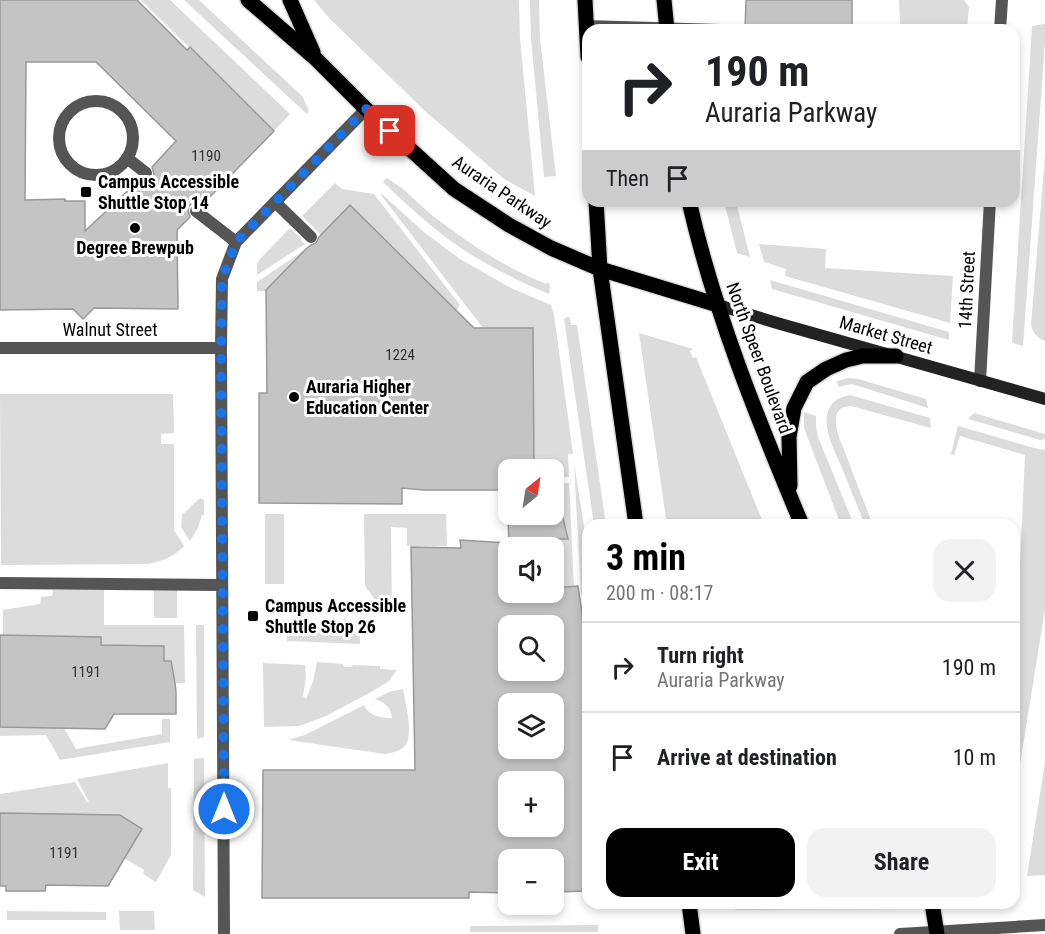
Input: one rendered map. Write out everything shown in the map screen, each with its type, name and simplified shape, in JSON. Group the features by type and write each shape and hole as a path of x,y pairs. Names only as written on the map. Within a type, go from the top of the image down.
{"main road":[{"name":"Auraria Parkway","path":"248,0 315,58 366,109 454,189 509,225 550,248 600,269 718,305"},
{"path":"290,0 315,58"},
{"path":"585,0 586,24"},
{"path":"664,0 666,24"},
{"path":"596,207 600,269 635,519"},
{"name":"North Speer Boulevard","path":"690,207 699,244 736,358 800,519"},
{"name":"Market Street","path":"718,305 1045,399"},
{"path":"792,501 789,437 794,408 807,382 826,369 846,360 863,356 896,356"},
{"path":"690,909 693,934"},
{"path":"933,909 937,933"}],"street":[{"path":"1000,24 1002,0"},
{"path":"98,101 120,110 132,128 132,149 127,159 108,173 97,175 74,168 61,149 59,137 61,125 67,115 76,107 87,102 98,101"},
{"path":"224,934 222,279 236,242 366,109"},
{"path":"127,159 146,173"},
{"path":"275,202 311,237"},
{"name":"14th Street","path":"980,381 990,207"},
{"path":"196,211 236,242"},
{"name":"Walnut Street","path":"0,348 221,348"},
{"path":"0,583 222,585"},
{"path":"900,934 1045,925"}],"shaded area":[{"path":"141,0 170,0 290,114 274,131"},
{"path":"184,0 199,0 303,97 309,111 307,114"},
{"path":"314,0 519,0 520,38 535,196 504,179 425,111 330,19"},
{"path":"530,0 539,0 540,39 556,176 544,177 531,39"},
{"path":"899,0 964,0 969,7 968,24 900,24"},
{"path":"1045,24 1023,346 1012,343 1032,26"},
{"path":"1045,156 1045,341 1036,335 1031,325"},
{"path":"386,178 473,245 516,270 546,284 547,282 550,285 549,294 501,272 456,245 383,182"},
{"path":"335,183 342,189 374,194 460,305 456,311 350,206 321,235 302,216"},
{"path":"381,195 425,233 460,259 511,288 551,305 573,454 568,454 569,477 564,477 564,459 534,459 533,329 483,328"},
{"path":"726,207 738,207 750,257 737,253"},
{"path":"290,228 305,244 257,275 259,260"},
{"path":"759,244 826,249 825,268 953,276 950,323 785,276 786,269 764,262"},
{"path":"306,249 266,291 257,291 257,282"},
{"path":"770,280 949,332 949,340 772,289"},
{"path":"570,317 571,325 577,325 605,519 593,519 564,319"},
{"path":"639,333 693,349 690,351 693,358 696,357 762,519 666,519"},
{"path":"848,378 926,399 928,408 852,384 838,387 837,381"},
{"path":"0,394 173,394 174,433 161,434 161,444 174,444 174,530 184,546 168,558 148,564 1,565"},
{"path":"850,395 930,418 931,428 851,406 838,411 836,424 839,437 871,519 863,519 827,430 827,415 832,403"},
{"path":"804,412 816,416 818,437 852,519 839,519 804,428"},
{"path":"974,413 1045,434 1045,439 1040,440 968,419"},
{"path":"958,426 1045,449 1045,609 1020,765 1020,566 1025,455 960,436 954,455 951,454"},
{"path":"574,463 583,519 581,595"},
{"path":"564,483 569,483 574,586 564,588 564,539 568,539 564,522"},
{"path":"200,498 204,500 204,515 190,541 181,527 182,515"},
{"path":"265,514 284,514 284,584 265,584"},
{"path":"364,514 446,514 447,546 407,546 407,528 391,527 392,615 380,607 365,586"},
{"path":"154,589 177,590 177,618 154,618"},
{"path":"53,590 104,590 104,625 184,625 185,683 175,683 164,661 164,646 101,645 101,637 3,635 3,610 40,604 41,597 52,596"},
{"path":"360,623 360,644 287,641 287,634"},
{"path":"196,625 204,625 204,737 197,739"},
{"path":"317,662 343,664 344,667 380,666 380,669 397,670 389,681 326,716 299,726 264,727 263,663 305,665 303,696 306,699"},
{"path":"403,689 409,735 404,747 398,751 385,754 288,740 305,735 364,705 375,716 392,718 387,706 375,699 389,692"},
{"path":"162,719 170,719 170,742 60,760 46,735 0,736 0,727 64,728 76,749 162,734"},
{"path":"204,758 205,897 193,890 194,759"},
{"path":"1045,762 1045,875 1027,876"},
{"path":"168,763 168,788 171,788 171,855 156,882 143,874 144,870 124,858 142,829 120,815 0,813 0,794 75,782 89,802 77,779"},
{"path":"735,909 900,909 736,910"},
{"path":"7,911 106,912 106,920 7,920"},
{"path":"119,911 154,911 155,930 120,930"},
{"path":"598,925 598,932 470,932 470,926"}],"building":[{"path":"0,0 137,0 187,50 190,47 274,131 202,205 197,203 189,206 190,217 177,230 178,309 94,308 83,319 73,309 0,310","holes":["26,62 96,62 176,141 152,167 154,174 152,179 145,181 140,179 85,231 85,201 25,200"]},
{"path":"746,0 852,0 852,24 745,24"},
{"path":"350,205 474,328 533,328 534,459 498,459 498,490 402,488 402,504 259,503 259,393 267,393 266,290 306,249 316,243"},
{"path":"564,522 568,539 564,537 509,537 508,525 564,525"},
{"path":"460,540 498,542 498,603 564,603 564,587 578,586 582,614 582,891 564,892 564,849 498,849 498,893 469,892 469,898 262,898 263,770 415,770 411,547 461,548"},
{"path":"0,635 101,637 101,645 164,646 164,661 171,661 175,683 176,714 114,714 105,729 0,727"},
{"path":"0,813 120,815 142,829 108,886 46,885 45,891 6,891 6,886 0,886"}],"place":[{"name":"Campus Accessible Shuttle Stop 14","path":"86,192"},
{"name":"Degree Brewpub","path":"135,228"},
{"name":"Auraria Higher Education Center","path":"294,397"},
{"name":"Campus Accessible Shuttle Stop 26","path":"253,616"}],"route":[{"path":"224,809 222,279 236,242 366,109 390,131"}]}
